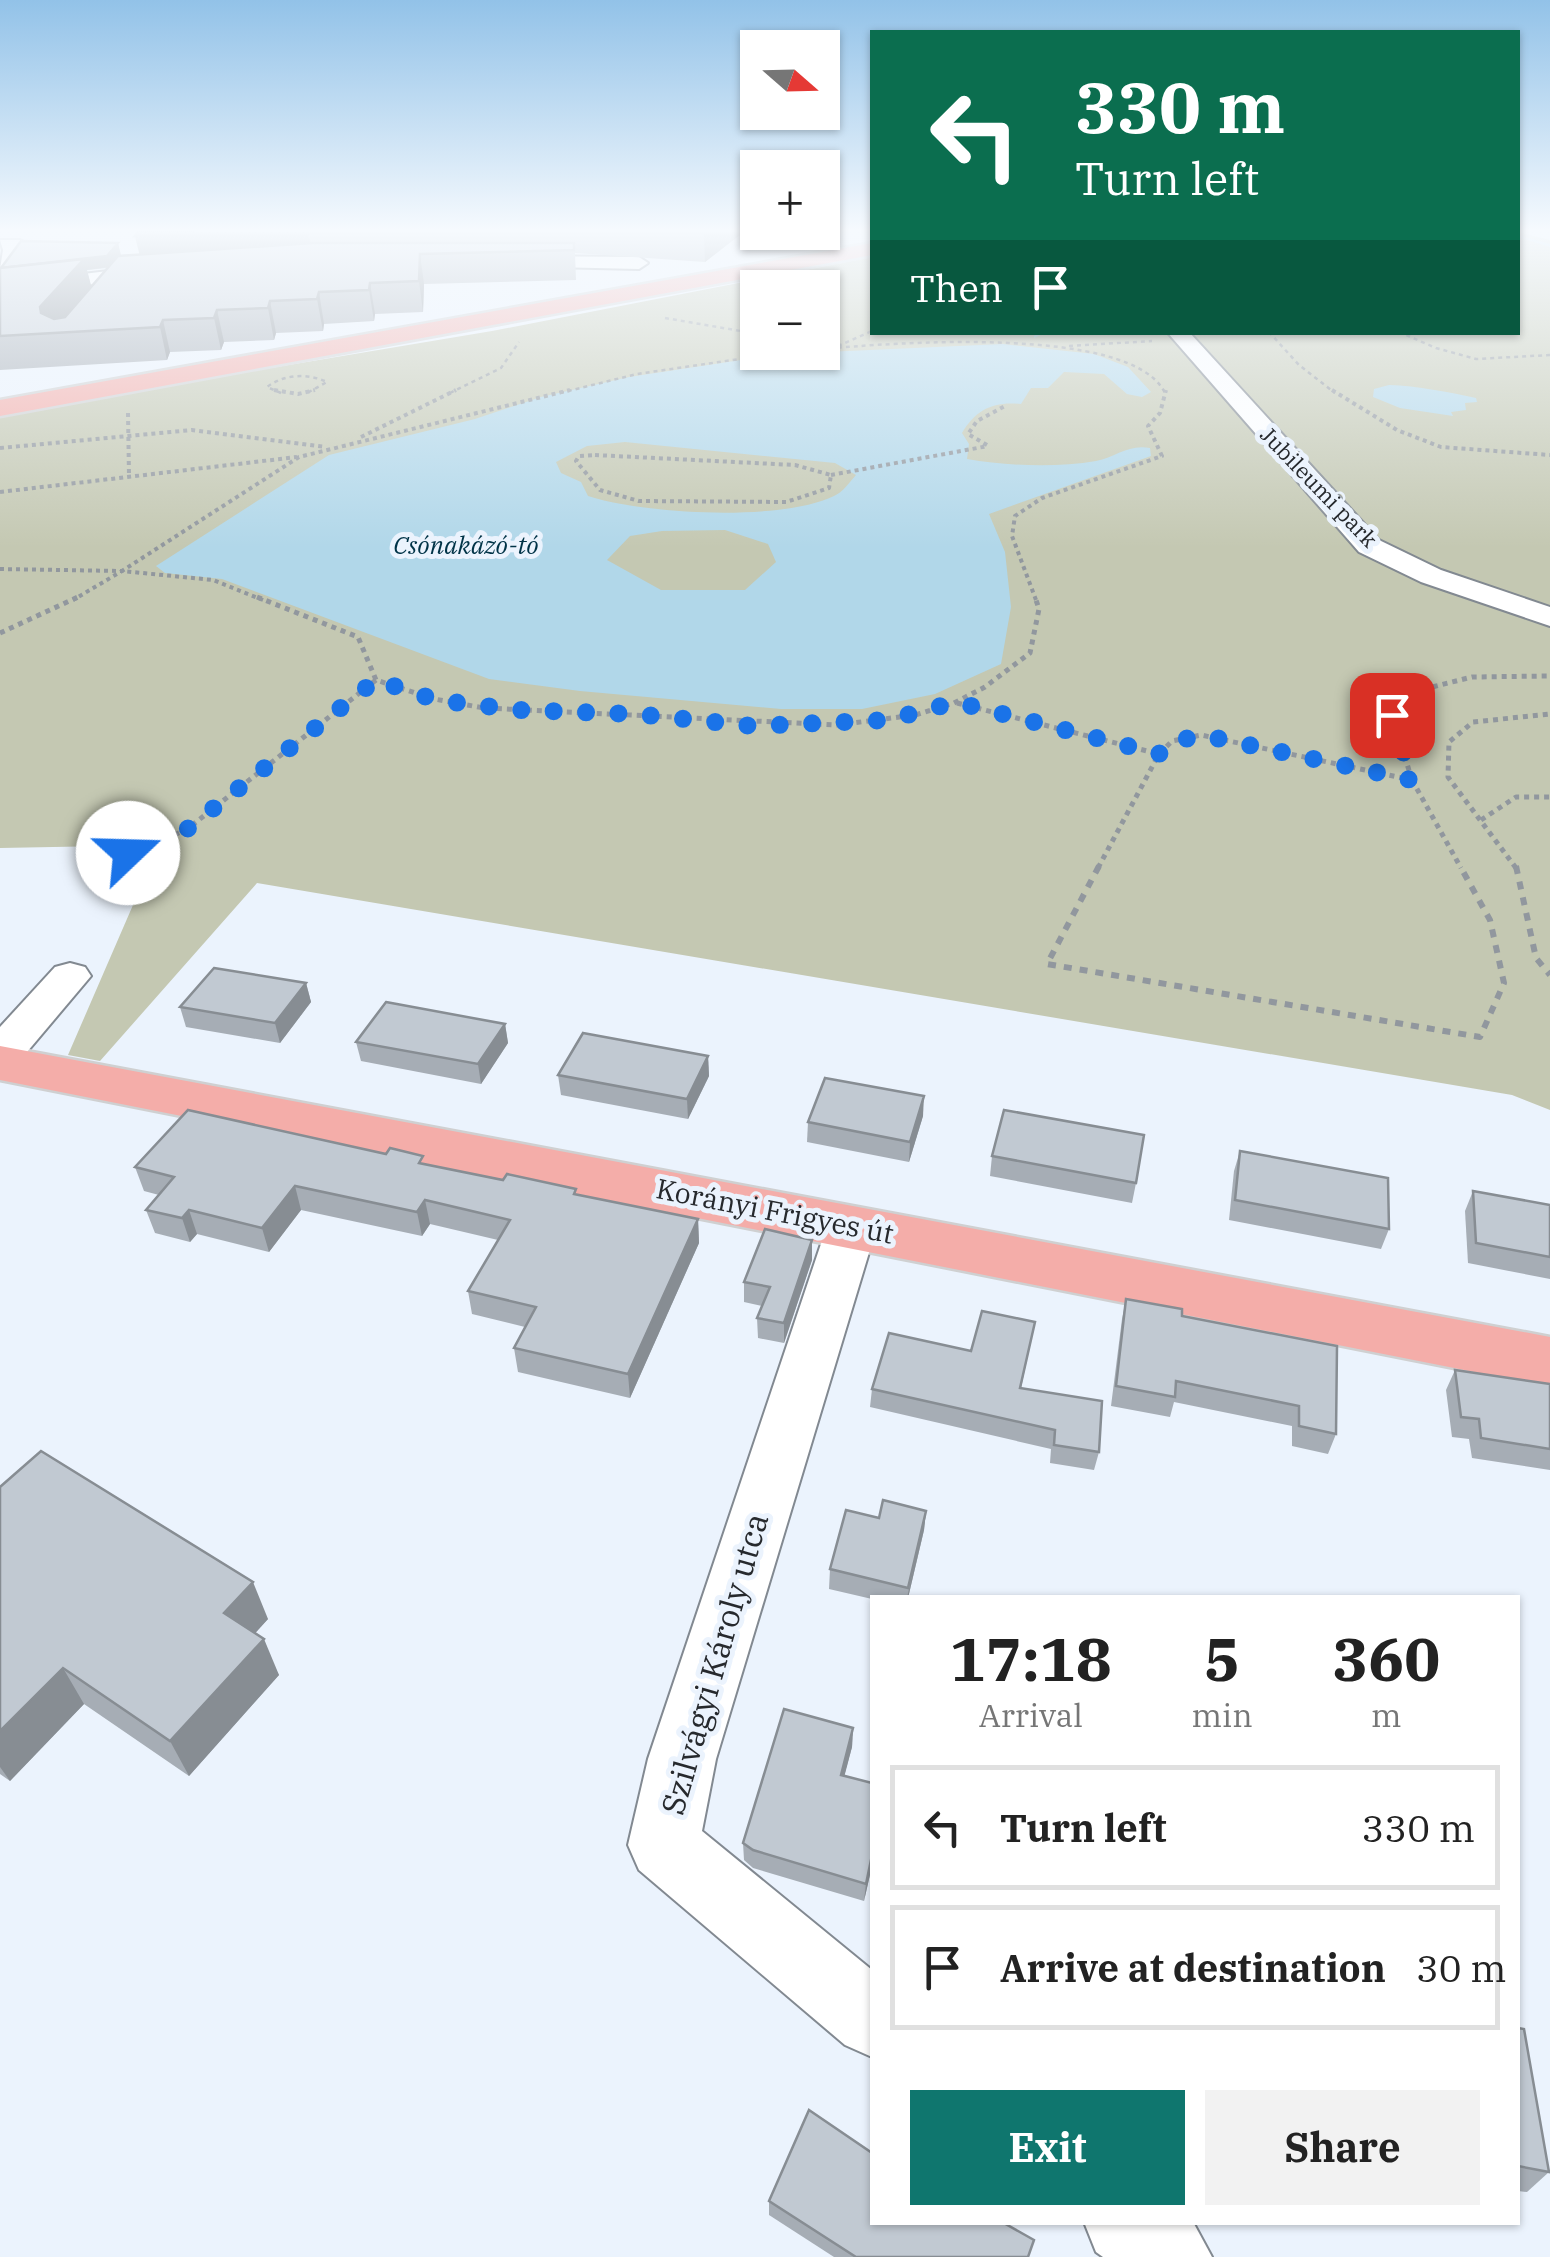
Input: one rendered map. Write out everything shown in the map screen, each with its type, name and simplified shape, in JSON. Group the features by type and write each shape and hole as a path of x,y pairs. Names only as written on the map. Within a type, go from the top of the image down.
{"main road":[{"path":"0,408 394,337"},
{"name":"Korányi Frigyes út","path":"0,1063 1550,1362"}],"street":[{"name":"Jubileumi park","path":"1180,337 1370,546 1431,576 1550,617"},
{"path":"0,1055 70,976"},
{"name":"Szilvágyi Károly utca","path":"852,1226 688,1740 664,1845 870,2016"},
{"path":"1130,2225 1169,2257"}],"path":[{"path":"346,444 502,368 525,337"},
{"path":"1053,347 1164,337"},
{"path":"1274,337 1316,381 1408,434 1442,447 1550,455"},
{"path":"1412,337 1438,349 1501,360 1518,354 1550,355"},
{"path":"0,569 122,571 214,580 358,637 376,680 436,700 518,710 636,714 753,726 888,720 956,702 992,682 1030,653 1039,609 1012,536 1015,516 1042,498 1162,456 1148,426 1160,413 1166,391 1149,372 1102,356 1053,347 1007,342 840,348"},
{"path":"0,492 298,456 636,374 740,359"},
{"path":"126,387 130,476"},
{"path":"831,474 828,488 786,502 638,501 600,490 576,461 579,456 595,455 795,465 831,474 988,446 968,434 976,421 1005,406"},
{"path":"0,448 192,430 332,448"},
{"path":"0,633 86,594 298,456"},
{"path":"1412,780 1202,735 1172,742 1159,754 1047,964 1480,1037 1504,983 1490,920 1412,780 1392,715 1412,692 1472,677 1550,676"},
{"path":"128,853 186,830 376,680"},
{"path":"956,702 1159,754"},
{"path":"1550,714 1473,722 1449,742 1448,776 1516,862 1536,958 1550,975"},
{"path":"1482,820 1516,796 1550,797"}],"green space":[{"path":"454,337 740,337 740,370 840,370 840,337 1550,337 1550,1110 1512,1095 257,883 100,1061 68,1055 159,845 0,848 0,413"}],"water":[{"name":"Csónakázó-tó","path":"1003,344 1094,354 1128,367 1151,392 1142,397 1127,394 1104,374 1064,372 1048,388 1031,388 1021,404 994,406 973,418 962,433 969,444 967,459 1015,465 1065,465 1096,461 1142,447 1150,448 1151,456 989,514 1005,552 1011,607 1001,664 935,694 862,709 781,709 489,679 222,579 165,573 156,566 329,455 629,377 740,360 740,370 840,370 840,351","holes":["625,442 835,463 856,475 837,494 781,510 712,512 642,507 588,496 581,482 561,473 556,462 587,446","725,530 768,544 776,562 745,590 661,590 607,560 630,536 662,531"]},
{"path":"1389,385 1476,398 1477,402 1465,403 1466,410 1451,412 1453,416 1400,408 1373,397 1374,389"}],"building":[{"path":"214,968 306,983 275,1023 180,1007"},
{"path":"386,1002 505,1024 478,1064 356,1042"},
{"path":"583,1033 708,1056 687,1099 558,1075"},
{"path":"825,1078 924,1096 910,1142 808,1122"},
{"path":"188,1110 386,1154 390,1148 423,1156 419,1163 503,1180 507,1174 576,1189 574,1194 698,1219 628,1374 514,1348 536,1307 468,1291 510,1220 425,1200 417,1212 295,1186 262,1228 189,1210 182,1218 146,1210 174,1177 135,1167"},
{"path":"1004,1110 1144,1135 1136,1183 992,1156"},
{"path":"1240,1151 1388,1178 1389,1229 1235,1200"},
{"path":"1473,1191 1550,1205 1550,1257 1476,1243"},
{"path":"765,1229 812,1240 784,1323 757,1318 770,1287 744,1282"},
{"path":"1126,1299 1182,1309 1182,1316 1337,1346 1336,1434 1299,1426 1299,1406 1176,1381 1175,1397 1116,1386"},
{"path":"982,1311 1035,1322 1020,1388 1102,1401 1099,1452 1054,1445 1055,1430 872,1389 889,1333 971,1351"},
{"path":"1455,1370 1550,1384 1550,1449 1481,1438 1479,1419 1461,1417"},
{"path":"41,1451 253,1582 224,1613 264,1639 170,1741 63,1668 0,1731 0,1487"},
{"path":"883,1500 926,1511 908,1588 830,1569 846,1510 879,1518"},
{"path":"784,1709 853,1728 841,1775 870,1782 870,1865 866,1884 753,1850 743,1843"},
{"path":"1520,2028 1524,2029 1549,2172 1520,2166"},
{"path":"809,2110 870,2152 870,2225 1007,2225 1034,2240 1028,2257 856,2257 769,2201"}],"route":[{"path":"128,853 186,830 376,680 436,700 518,710 636,714 753,726 821,726 888,720 956,702 982,712 1159,754 1172,742 1202,735 1412,780 1392,715"}]}
